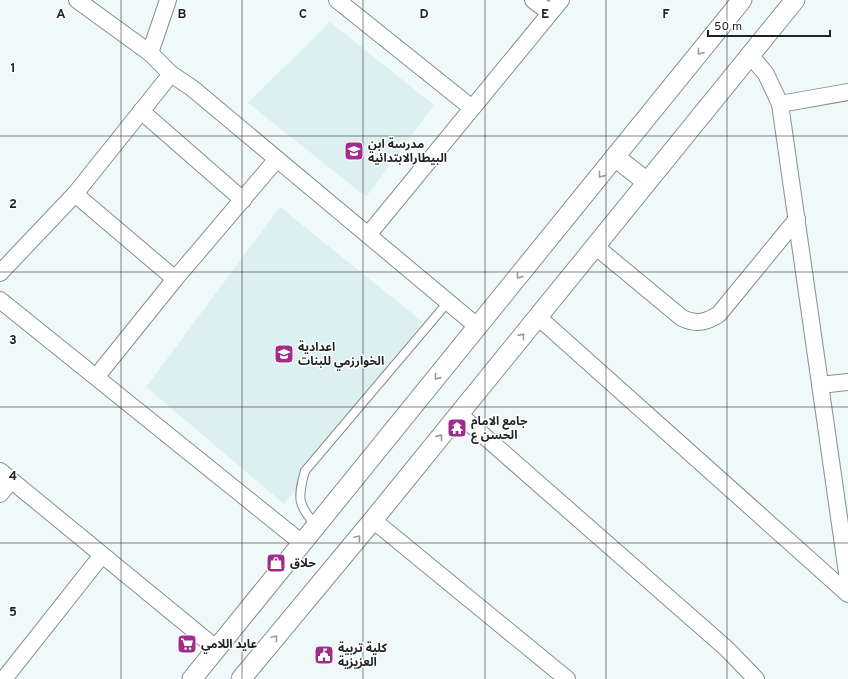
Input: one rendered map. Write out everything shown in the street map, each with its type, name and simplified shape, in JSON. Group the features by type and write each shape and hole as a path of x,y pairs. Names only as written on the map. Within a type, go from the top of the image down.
{"street":[{"path":"77,0 150,53 171,74 192,88 478,327"},
{"path":"150,53 168,0"},
{"path":"337,0 472,108"},
{"path":"534,0 550,13"},
{"path":"368,235 561,0"},
{"path":"192,679 742,0"},
{"path":"241,679 373,520 795,0"},
{"path":"750,55 766,74 780,104 848,580"},
{"path":"0,273 75,194 171,74"},
{"path":"780,104 848,92"},
{"path":"140,111 243,200"},
{"path":"615,157 647,182"},
{"path":"97,376 175,279 277,159"},
{"path":"75,194 175,279"},
{"path":"595,246 682,318 696,323 711,319 719,314 797,219"},
{"path":"0,300 97,376 302,543"},
{"path":"538,317 848,594"},
{"path":"820,385 848,382"},
{"path":"459,414 727,649 756,679"},
{"path":"0,494 6,476 217,649"},
{"path":"373,520 567,679"},
{"path":"4,679 102,555"}],"lane":[{"path":"316,526 303,510 299,492 305,471 448,302"}],"shaded area":[{"name":"مدرسة ابن البيطارالابتدائية","path":"330,22 434,105 366,197 248,103"},
{"name":"اعدادية الخوارزمي للبنات","path":"280,207 423,322 284,504 146,387"}],"place":[{"name":"مدرسة ابن البيطارالابتدائية","path":"354,151"},
{"name":"اعدادية الخوارزمي للبنات","path":"284,354"},
{"name":"جامع الامام الحسن ع","path":"457,428"},
{"name":"حلاق","path":"276,563"},
{"name":"عايد اللامي","path":"187,644"},
{"name":"كلية تربية العزيزية","path":"324,655"}]}
